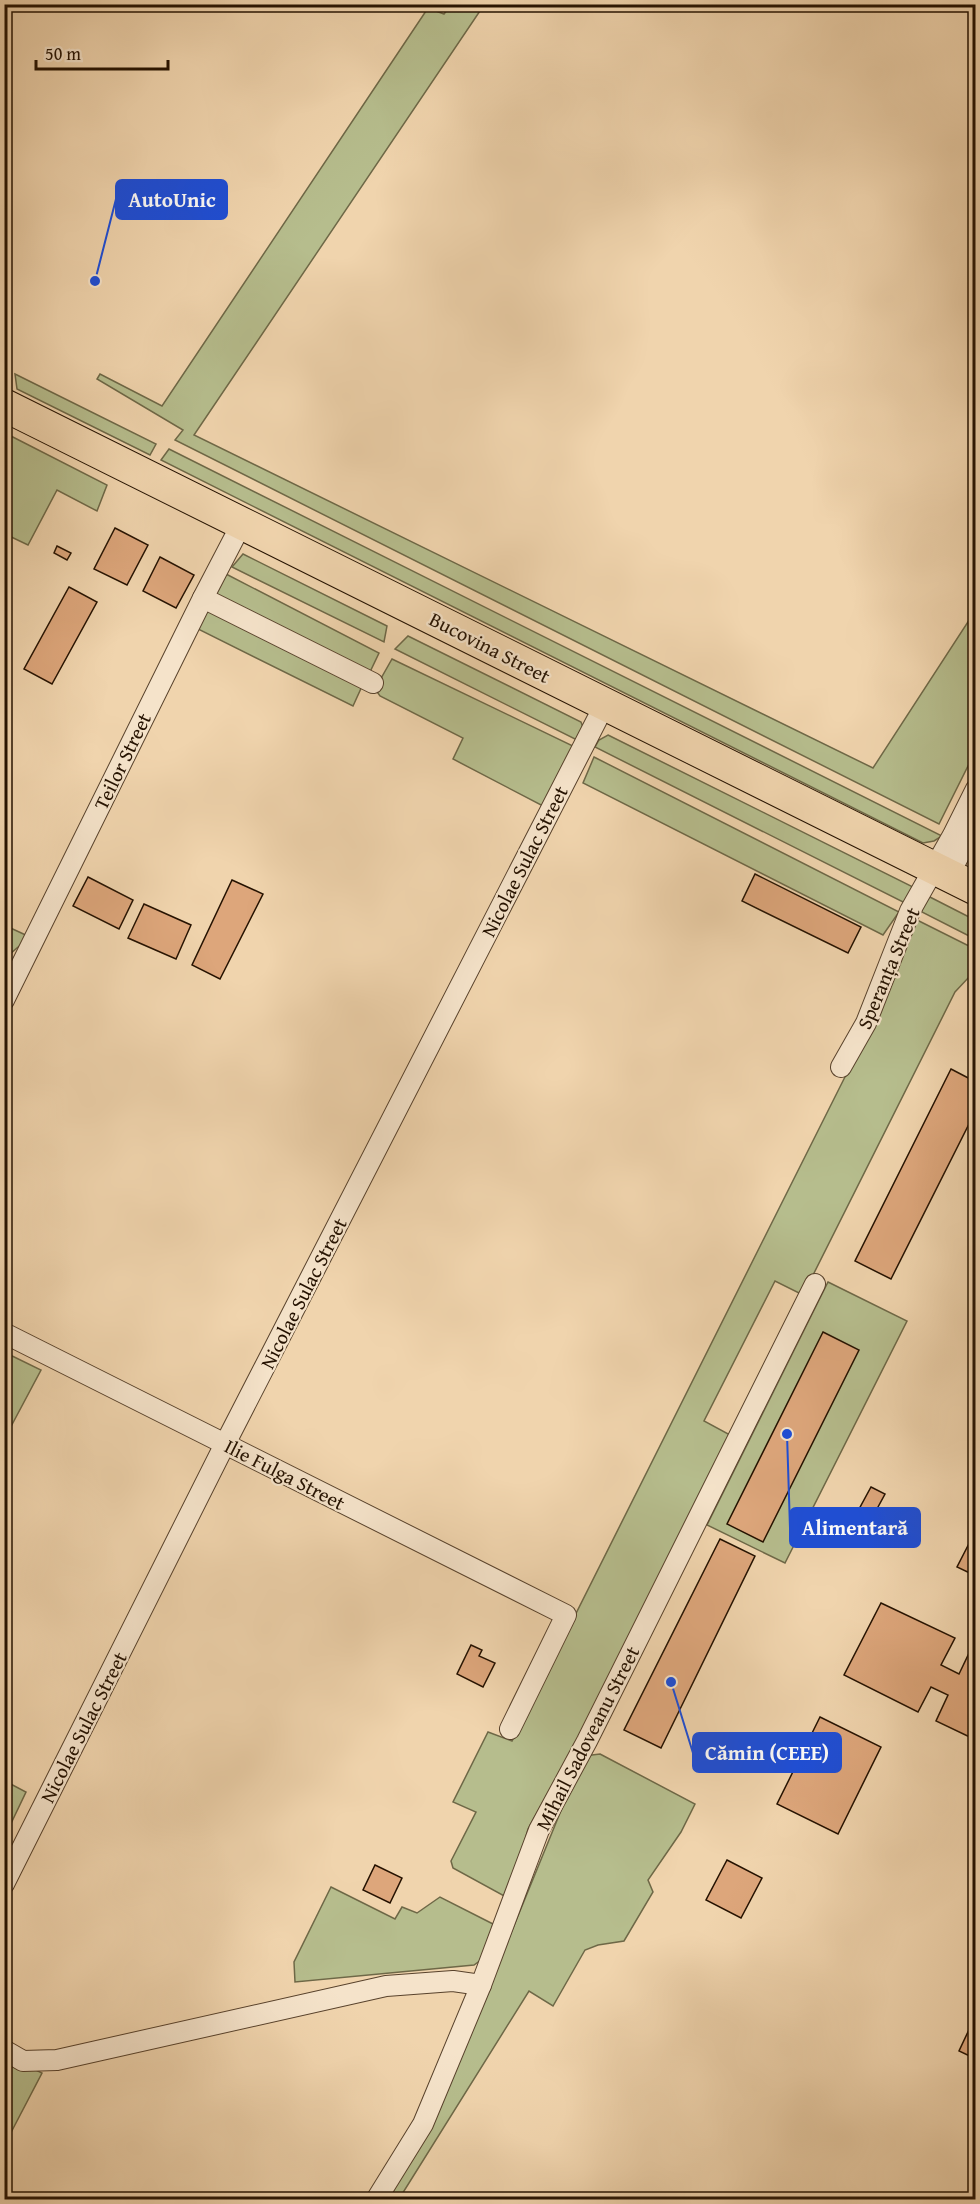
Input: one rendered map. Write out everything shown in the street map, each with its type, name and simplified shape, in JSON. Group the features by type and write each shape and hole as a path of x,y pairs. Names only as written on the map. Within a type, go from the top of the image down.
{"main road":[{"name":"Bucovina Street","path":"4,405 953,877"}],"street":[{"name":"Teilor Street","path":"4,1000 242,523"},
{"path":"203,598 373,683"},
{"name":"Nicolae Sulac Street","path":"4,1884 225,1444 605,704"},
{"path":"953,877 975,789"},
{"path":"953,877 975,822"},
{"name":"Speranța Street","path":"841,1067 866,1023 910,911 953,877"},
{"name":"Mihail Sadoveanu Street","path":"376,2199 423,2124 481,1985 539,1830 587,1741 815,1284"},
{"name":"Ilie Fulga Street","path":"4,1333 567,1615 510,1729"},
{"path":"4,2050 23,2061 57,2060 386,1986 453,1981 481,1985"}],"green space":[{"path":"451,5 484,5 194,435 873,768 975,611 975,752 939,824 175,440 183,430 97,379 100,374 162,406 428,8 444,14"},
{"path":"15,374 156,444 150,455 17,389"},
{"path":"5,433 107,485 97,511 57,490 28,545 5,534"},
{"path":"169,449 942,836 934,841 923,843 161,460"},
{"path":"243,554 387,626 384,642 232,567"},
{"path":"226,574 379,653 369,674 217,596 217,591"},
{"path":"209,607 363,684 353,706 198,629"},
{"path":"408,636 581,722 584,730 579,741 395,649"},
{"path":"392,659 575,747 543,806 453,759 463,738 380,696 375,689"},
{"path":"608,735 915,888 907,904 595,747 599,740"},
{"path":"594,757 899,912 883,935 583,783"},
{"path":"924,894 975,920 975,939 916,909"},
{"path":"915,919 975,949 975,974 955,992 803,1295 775,1281 704,1421 732,1436 580,1735 528,1829 513,1884 506,1897 453,1868 451,1861 476,1812 453,1802 488,1732 512,1741 872,1023"},
{"path":"4,925 30,937 11,953 5,950"},
{"path":"828,1282 907,1321 785,1563 707,1525"},
{"path":"4,1352 41,1370 7,1434 4,1432"},
{"path":"600,1754 695,1804 681,1832 648,1880 653,1892 624,1941 598,1945 585,1950 553,2006 529,1991 399,2199 386,2200 432,2126 584,1756"},
{"path":"5,1781 26,1792 5,1836 4,1835"},
{"path":"331,1887 395,1919 402,1907 417,1913 440,1897 493,1924 485,1957 474,1965 295,1982 294,1962"},
{"path":"5,2055 42,2073 5,2144"}],"building":[{"path":"115,528 148,545 127,585 94,569"},
{"path":"57,546 71,553 67,560 54,553"},
{"path":"160,557 194,575 176,608 143,591"},
{"path":"69,587 97,602 52,684 24,669"},
{"path":"755,874 861,927 848,953 742,901"},
{"path":"88,877 133,900 119,929 73,906"},
{"path":"232,880 263,894 220,979 192,965"},
{"path":"144,904 191,925 176,959 128,938"},
{"path":"951,1069 976,1082 976,1110 891,1279 855,1261"},
{"path":"823,1332 859,1350 763,1542 727,1524"},
{"path":"871,1487 885,1494 872,1518 858,1511"},
{"path":"976,1530 976,1576 957,1567"},
{"path":"720,1539 755,1556 661,1748 624,1730"},
{"path":"881,1603 955,1638 941,1665 959,1674 972,1647 976,1648 976,1740 936,1721 948,1695 931,1687 918,1712 844,1675"},
{"path":"471,1645 482,1650 479,1656 495,1663 483,1687 457,1674"},
{"path":"820,1717 881,1747 838,1834 777,1804"},
{"path":"727,1860 762,1878 741,1918 706,1900"},
{"path":"375,1865 402,1878 390,1903 363,1890"},
{"path":"974,2019 976,2020 976,2059 959,2051"}],"place":[{"name":"AutoUnic","path":"95,281"},
{"name":"Alimentară","path":"787,1434"},
{"name":"Cămin (CEEE)","path":"671,1682"}]}
